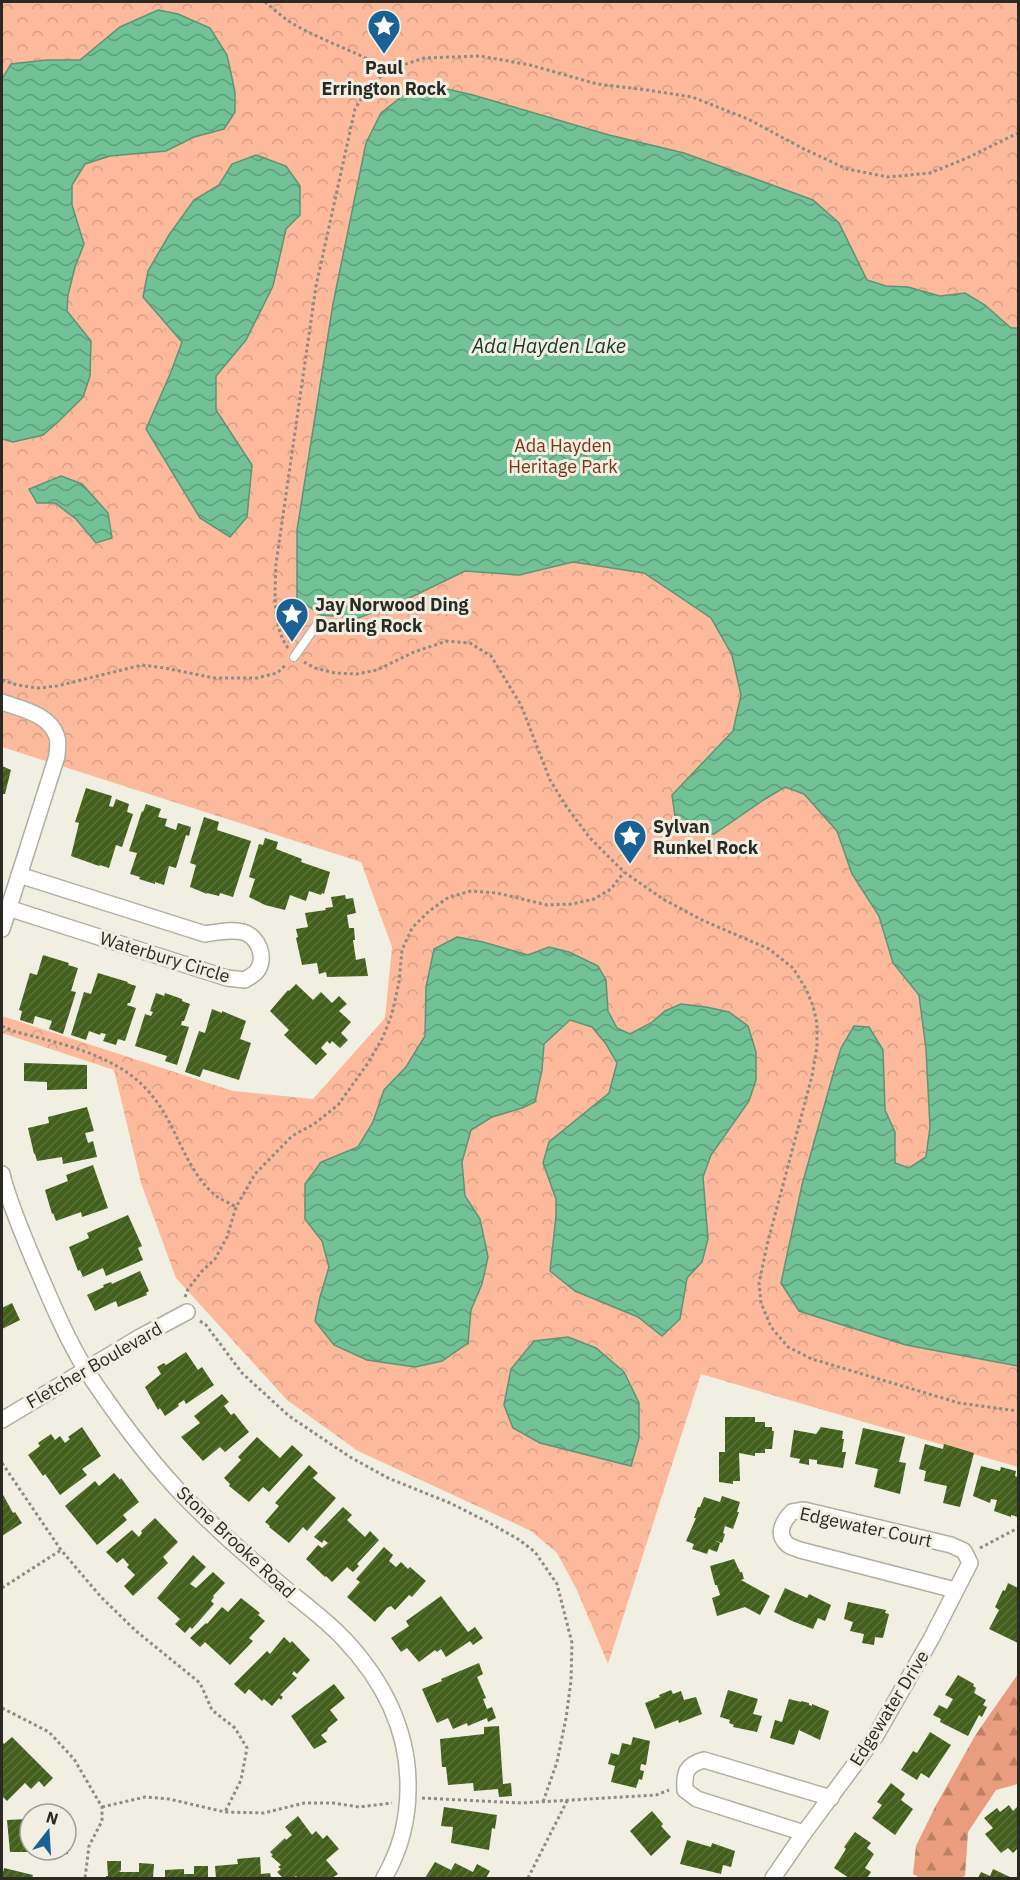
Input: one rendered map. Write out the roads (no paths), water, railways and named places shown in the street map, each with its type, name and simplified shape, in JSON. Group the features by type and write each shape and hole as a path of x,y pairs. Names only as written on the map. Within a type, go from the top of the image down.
{"street":[{"path":"2,702 34,713 49,723 58,738 57,756 2,929"},
{"name":"Waterbury Circle","path":"8,908 227,978 245,980 258,971 261,958 257,943 245,933 226,930 205,934 19,875"},
{"name":"Stone Brooke Road","path":"2,1174 23,1234 52,1304 86,1369 125,1425 177,1489 234,1545 342,1637 375,1677 393,1710 403,1738 408,1767 407,1817 402,1841 384,1878"},
{"name":"Fletcher Boulevard","path":"2,1420 187,1312"},
{"name":"Edgewater Court","path":"804,1510 951,1545 964,1551 970,1563 956,1590 800,1550 786,1544 781,1535 783,1521 792,1512 804,1510"},
{"name":"Edgewater Drive","path":"773,1878 875,1737 956,1590"},
{"path":"804,1833 697,1799 685,1790 685,1774 694,1763 704,1760 831,1798"}],"lane":[{"path":"294,657 318,622"}],"water":[{"path":"158,10 178,14 210,28 227,55 235,92 235,112 224,129 194,137 166,151 110,156 85,164 72,185 72,205 84,244 75,267 68,295 67,311 91,341 90,376 83,397 43,435 13,442 2,439 2,79 11,64 47,60 80,60 120,27"},
{"name":"Ada Hayden Lake","path":"438,87 609,135 684,153 813,200 839,223 867,280 886,286 908,287 940,296 965,293 985,305 1011,328 1018,328 1018,1366 906,1345 799,1311 781,1283 802,1185 834,1071 841,1048 854,1026 869,1027 883,1050 885,1110 895,1132 895,1163 909,1168 926,1157 930,1127 926,1049 919,995 893,963 879,916 852,874 837,831 804,794 785,787 714,834 685,833 675,816 672,795 733,731 741,695 732,655 711,618 644,573 573,562 519,575 465,571 399,603 358,618 321,615 297,598 297,530 333,304 366,143 381,113 409,91"},
{"path":"256,155 286,166 300,186 300,215 286,229 273,286 246,340 216,376 216,410 252,465 247,517 230,537 200,518 146,429 182,342 143,297 148,271 169,235 194,200 219,185 232,164"},
{"path":"61,476 82,484 108,513 112,538 96,543 76,519 55,503 37,503 29,489"},
{"path":"457,937 528,955 549,947 569,952 598,966 606,980 608,1011 617,1028 630,1034 651,1023 665,1011 681,1004 729,1012 748,1026 756,1052 756,1080 749,1101 711,1155 703,1177 708,1239 702,1262 687,1278 680,1319 662,1336 638,1317 575,1291 550,1271 556,1199 543,1163 549,1142 609,1093 617,1063 606,1044 592,1027 570,1020 544,1044 542,1070 535,1102 492,1117 471,1130 462,1162 465,1196 480,1219 488,1257 482,1284 471,1310 468,1343 442,1361 415,1367 367,1360 334,1345 315,1321 329,1267 322,1241 305,1219 305,1184 321,1162 358,1147 373,1122 384,1090 406,1067 425,1036 426,987 434,949"},
{"path":"568,1337 596,1348 624,1372 639,1403 639,1438 631,1466 540,1443 513,1428 504,1405 511,1369 534,1341"}],"place":[{"name":"Paul Errington Rock","path":"384,55"},
{"name":"Jay Norwood Ding Darling Rock","path":"292,643"},
{"name":"Sylvan Runkel Rock","path":"630,865"}],"park label":[{"name":"Ada Hayden Heritage Park","path":"563,455"}]}
